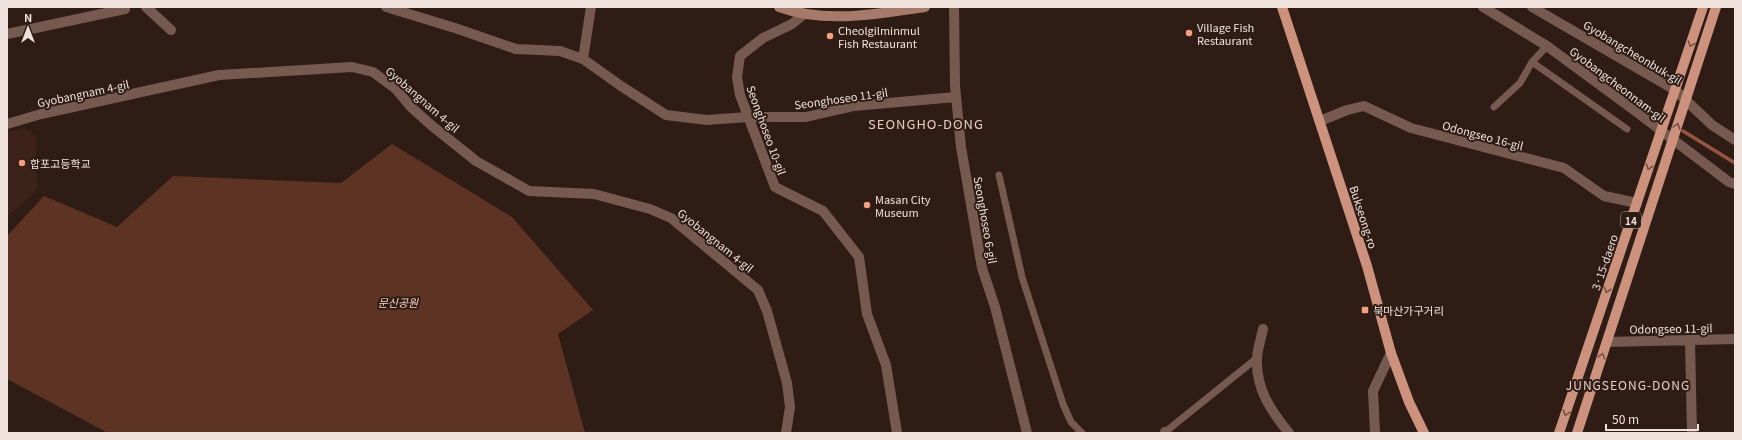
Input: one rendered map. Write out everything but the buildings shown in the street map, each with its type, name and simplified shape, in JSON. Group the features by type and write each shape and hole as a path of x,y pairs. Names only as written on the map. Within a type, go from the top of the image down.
{"main road":[{"path":"779,7 804,14 854,17 925,7"},
{"name":"Bukseong-ro","path":"1282,7 1367,266 1391,353 1409,402 1424,433"},
{"name":"3·15-daero","path":"1559,433 1703,7"},
{"name":"14","path":"1577,433 1716,7"}],"street":[{"path":"7,34 125,9 125,7"},
{"path":"146,7 171,30"},
{"name":"Seonghoseo 11-gil","path":"386,7 455,28 516,49 560,51 583,59 621,86 666,114 707,120 748,117 806,117 854,106 956,97"},
{"path":"583,59 591,7"},
{"name":"Seonghoseo 6-gil","path":"954,7 954,60 961,147 982,268 994,307 1027,433"},
{"name":"Gyobangcheonnam-gil","path":"1483,7 1547,46 1728,182 1735,184"},
{"name":"Gyobangcheonbuk-gil","path":"1532,7 1675,90 1712,125 1735,140"},
{"name":"Seonghoseo 10-gil","path":"804,14 792,24 763,38 740,56 737,77 740,95 775,187 823,211 859,257 867,314 886,365 897,433"},
{"name":"Gyobangnam 4-gil","path":"7,124 41,114 219,75 352,67 374,72 396,89 411,107 431,125 476,161 523,188 529,191 594,194 650,208 671,218 758,290 768,311 787,383 790,407 786,433"},
{"name":"Odongseo 16-gil","path":"1320,121 1347,110 1364,106 1411,128 1564,168 1604,196 1637,203"},
{"path":"1263,329 1257,358 1257,375 1263,397 1289,433"},
{"name":"Odongseo 11-gil","path":"1607,342 1735,339"},
{"path":"1690,341 1692,433"},
{"path":"1375,433 1373,391 1391,353"}],"lane":[{"path":"1494,107 1520,83 1532,62 1547,46"},
{"path":"1532,62 1627,129"},
{"path":"999,175 1022,277 1060,396 1071,422 1082,433"},
{"path":"1165,433 1257,358"}],"shaded area":[{"name":"합포고등학교","path":"24,128 36,136 37,190 7,217 7,132"}],"green space":[{"name":"문신공원","path":"392,144 512,217 593,310 558,334 585,433 108,433 7,379 7,236 44,196 117,227 173,176 341,183"}],"waterway":[{"path":"1587,69 1659,116"},
{"path":"1683,131 1735,163"}],"place":[{"name":"Village Fish Restaurant","path":"1189,33"},
{"name":"Cheolgilminmul Fish Restaurant","path":"830,36"},
{"name":"합포고등학교","path":"22,163"},
{"name":"Masan City Museum","path":"867,205"},
{"name":"북마산가구거리","path":"1365,310"}],"district":[{"name":"SEONGHO-DONG","path":"926,123"},
{"name":"JUNGSEONG-DONG","path":"1628,384"}]}
